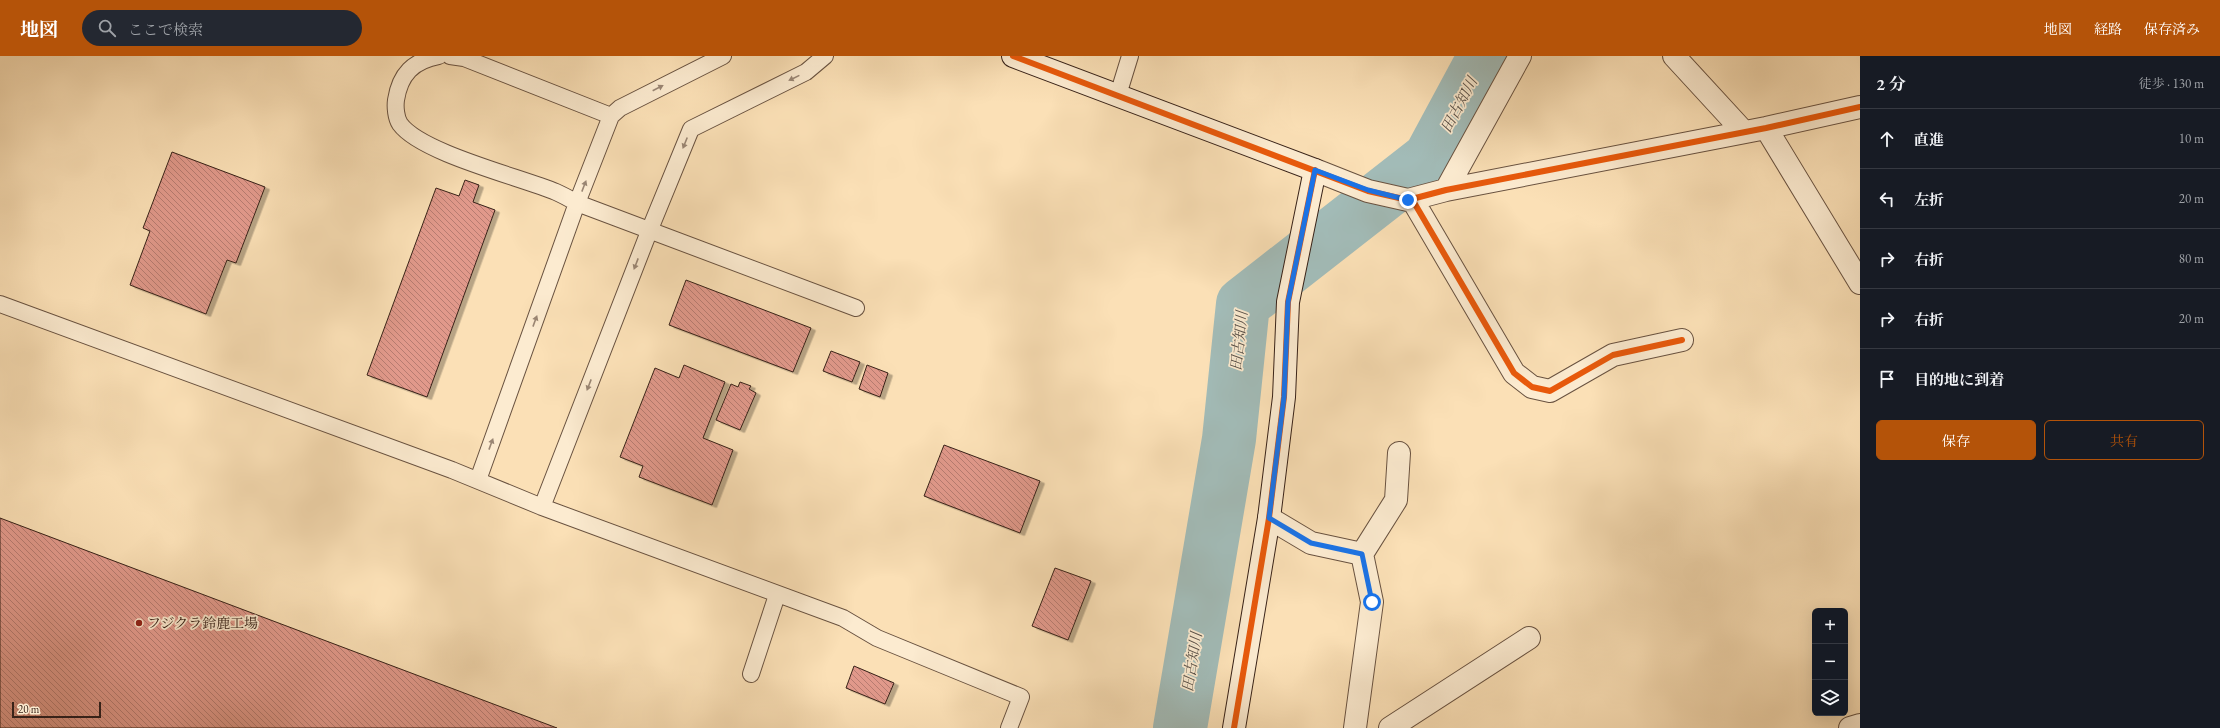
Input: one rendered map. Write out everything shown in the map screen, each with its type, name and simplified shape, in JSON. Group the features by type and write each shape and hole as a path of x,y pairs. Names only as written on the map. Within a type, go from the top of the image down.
{"street":[{"path":"1013,56 1368,190 1410,199 1446,190 1743,131 1766,128 1860,107"},
{"path":"1446,190 1520,56"},
{"path":"1674,56 1743,131"},
{"path":"1766,128 1860,283"},
{"path":"1234,728 1269,518 1284,397 1288,302 1315,170"},
{"path":"1410,199 1514,373 1532,387 1550,391 1613,354 1682,340"},
{"path":"1355,728 1372,602 1362,554 1396,500 1399,453"},
{"path":"1269,518 1311,543 1362,554"},
{"path":"1390,728 1529,638"},
{"path":"1850,728 1860,725"}],"lane":[{"path":"439,56 425,58 410,69 399,85 395,108 400,123 432,147 556,192 577,203 650,229 856,308"},
{"path":"450,56 464,58 611,116"},
{"path":"478,480 577,203 611,116 620,108 723,56"},
{"path":"542,507 650,229 691,129 806,72 825,56"},
{"path":"1118,95 1130,56"},
{"path":"0,304 478,480 542,507 777,595 843,618 878,638 1021,696 1009,728"},
{"path":"751,674 777,595"}],"building":[{"path":"172,152 265,187 236,263 227,260 206,314 130,285 150,231 143,228"},
{"path":"465,180 479,185 473,202 495,210 427,397 367,375 436,188 459,196"},
{"path":"686,280 811,328 793,372 669,325"},
{"path":"831,351 860,362 852,382 823,371"},
{"path":"684,365 725,382 703,438 733,450 712,505 639,477 643,466 620,457 655,368 679,378"},
{"path":"867,365 888,373 880,397 859,389"},
{"path":"740,382 751,386 749,389 756,393 740,430 716,420 731,384 738,387"},
{"path":"944,445 1040,481 1020,533 924,496"},
{"name":"フジクラ鈴鹿工場","path":"0,518 557,728 0,728"},
{"path":"1055,568 1091,581 1068,640 1032,626"},
{"path":"854,666 894,683 885,704 846,688"}],"waterway":[{"name":"田古知川","path":"1180,728 1229,439 1243,304 1430,158 1485,56"}],"cycle path":[{"path":"1013,56 1368,191 1408,200 1446,190 1766,128 1860,107"},
{"path":"1234,728 1269,518 1284,397 1288,302 1315,170"},
{"path":"1412,199 1514,373 1532,387 1550,391 1613,355 1682,340"}],"place":[{"name":"フジクラ鈴鹿工場","path":"139,623"}],"route":[{"path":"1372,602 1362,554 1311,543 1269,518 1284,397 1288,302 1315,170 1368,190 1408,200"}]}
